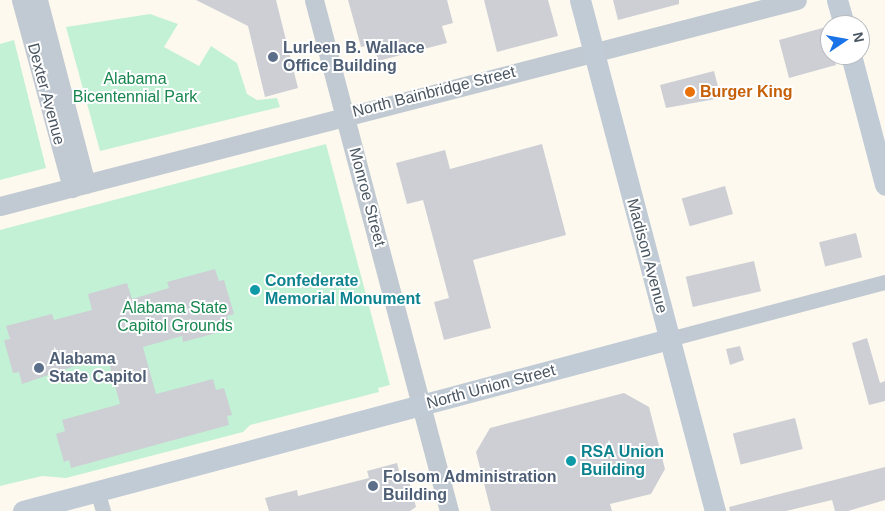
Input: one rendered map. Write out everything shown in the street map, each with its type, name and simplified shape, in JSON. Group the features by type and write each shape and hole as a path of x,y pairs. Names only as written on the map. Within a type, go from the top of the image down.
{"main road":[{"name":"Madison Avenue","path":"580,0 714,511"},
{"path":"837,0 841,15"},
{"path":"854,65 885,186"},
{"name":"North Union Street","path":"23,511 100,501 424,406 669,339"}],"street":[{"name":"Dexter Avenue","path":"21,0 79,186"},
{"name":"Dexter Avenue","path":"38,0 79,186"},
{"name":"Monroe Street","path":"314,0 424,406 450,511"},
{"name":"North Bainbridge Street","path":"0,206 345,114 797,0"},
{"name":"North Union Street","path":"669,339 885,282"}],"shaded area":[{"path":"0,0 885,0 885,511 0,511"}],"green space":[{"name":"Alabama Bicentennial Park","path":"150,14 178,24 164,47 199,66 211,46 237,63 247,94 257,100 277,98 280,107 100,151 66,27"},
{"path":"14,40 46,168 0,180 0,44"},
{"name":"Alabama State Capitol Grounds","path":"326,144 390,385 378,388 379,392 250,425 243,432 66,478 42,476 0,486 0,230"}],"building":[{"name":"Lurleen B. Wallace Office Building","path":"196,0 276,0 298,88 265,97 248,26"},
{"path":"348,0 447,0 453,23 442,26 447,43 378,61 374,44 361,47"},
{"path":"484,0 548,0 558,36 497,52"},
{"path":"613,0 679,0 679,4 618,20"},
{"path":"820,29 820,65 836,65 789,78 779,40"},
{"name":"Burger King","path":"714,71 721,98 666,108 660,85"},
{"path":"542,144 566,235 473,260 491,328 444,340 434,302 449,298 423,200 407,204 396,163 445,150 450,169"},
{"path":"725,186 733,214 690,226 682,198"},
{"path":"856,233 862,257 825,266 819,242"},
{"path":"754,261 761,291 693,307 686,277"},
{"name":"Alabama State Capitol","path":"215,269 219,281 224,280 234,314 227,316 231,329 183,342 182,336 143,347 156,394 213,379 216,390 224,388 232,415 227,416 229,425 71,468 69,460 64,462 56,434 65,431 62,420 120,404 107,355 22,384 19,372 13,373 4,340 10,339 6,326 52,314 54,320 92,310 88,294 127,283 132,299 169,288 167,282"},
{"path":"867,338 880,383 885,381 885,401 869,405 852,343"},
{"path":"740,346 744,360 730,365 726,349"},
{"name":"RSA Union Building","path":"624,393 649,407 665,469 651,494 610,504 612,511 491,511 476,452 490,428"},
{"path":"795,418 803,449 741,465 733,433"},
{"name":"Folsom Administration Building","path":"397,463 402,483 409,481 416,507 410,511 269,511 265,498 297,490 298,496 369,478 367,471"},
{"path":"885,467 885,500 848,511 835,511 832,500 786,511 730,511 729,507"}],"place":[{"name":"Lurleen B. Wallace Office Building","path":"273,57"},
{"name":"Burger King","path":"690,92"},
{"name":"Confederate Memorial Monument","path":"255,290"},
{"name":"Alabama State Capitol","path":"39,368"},
{"name":"RSA Union Building","path":"571,461"},
{"name":"Folsom Administration Building","path":"373,486"}]}
